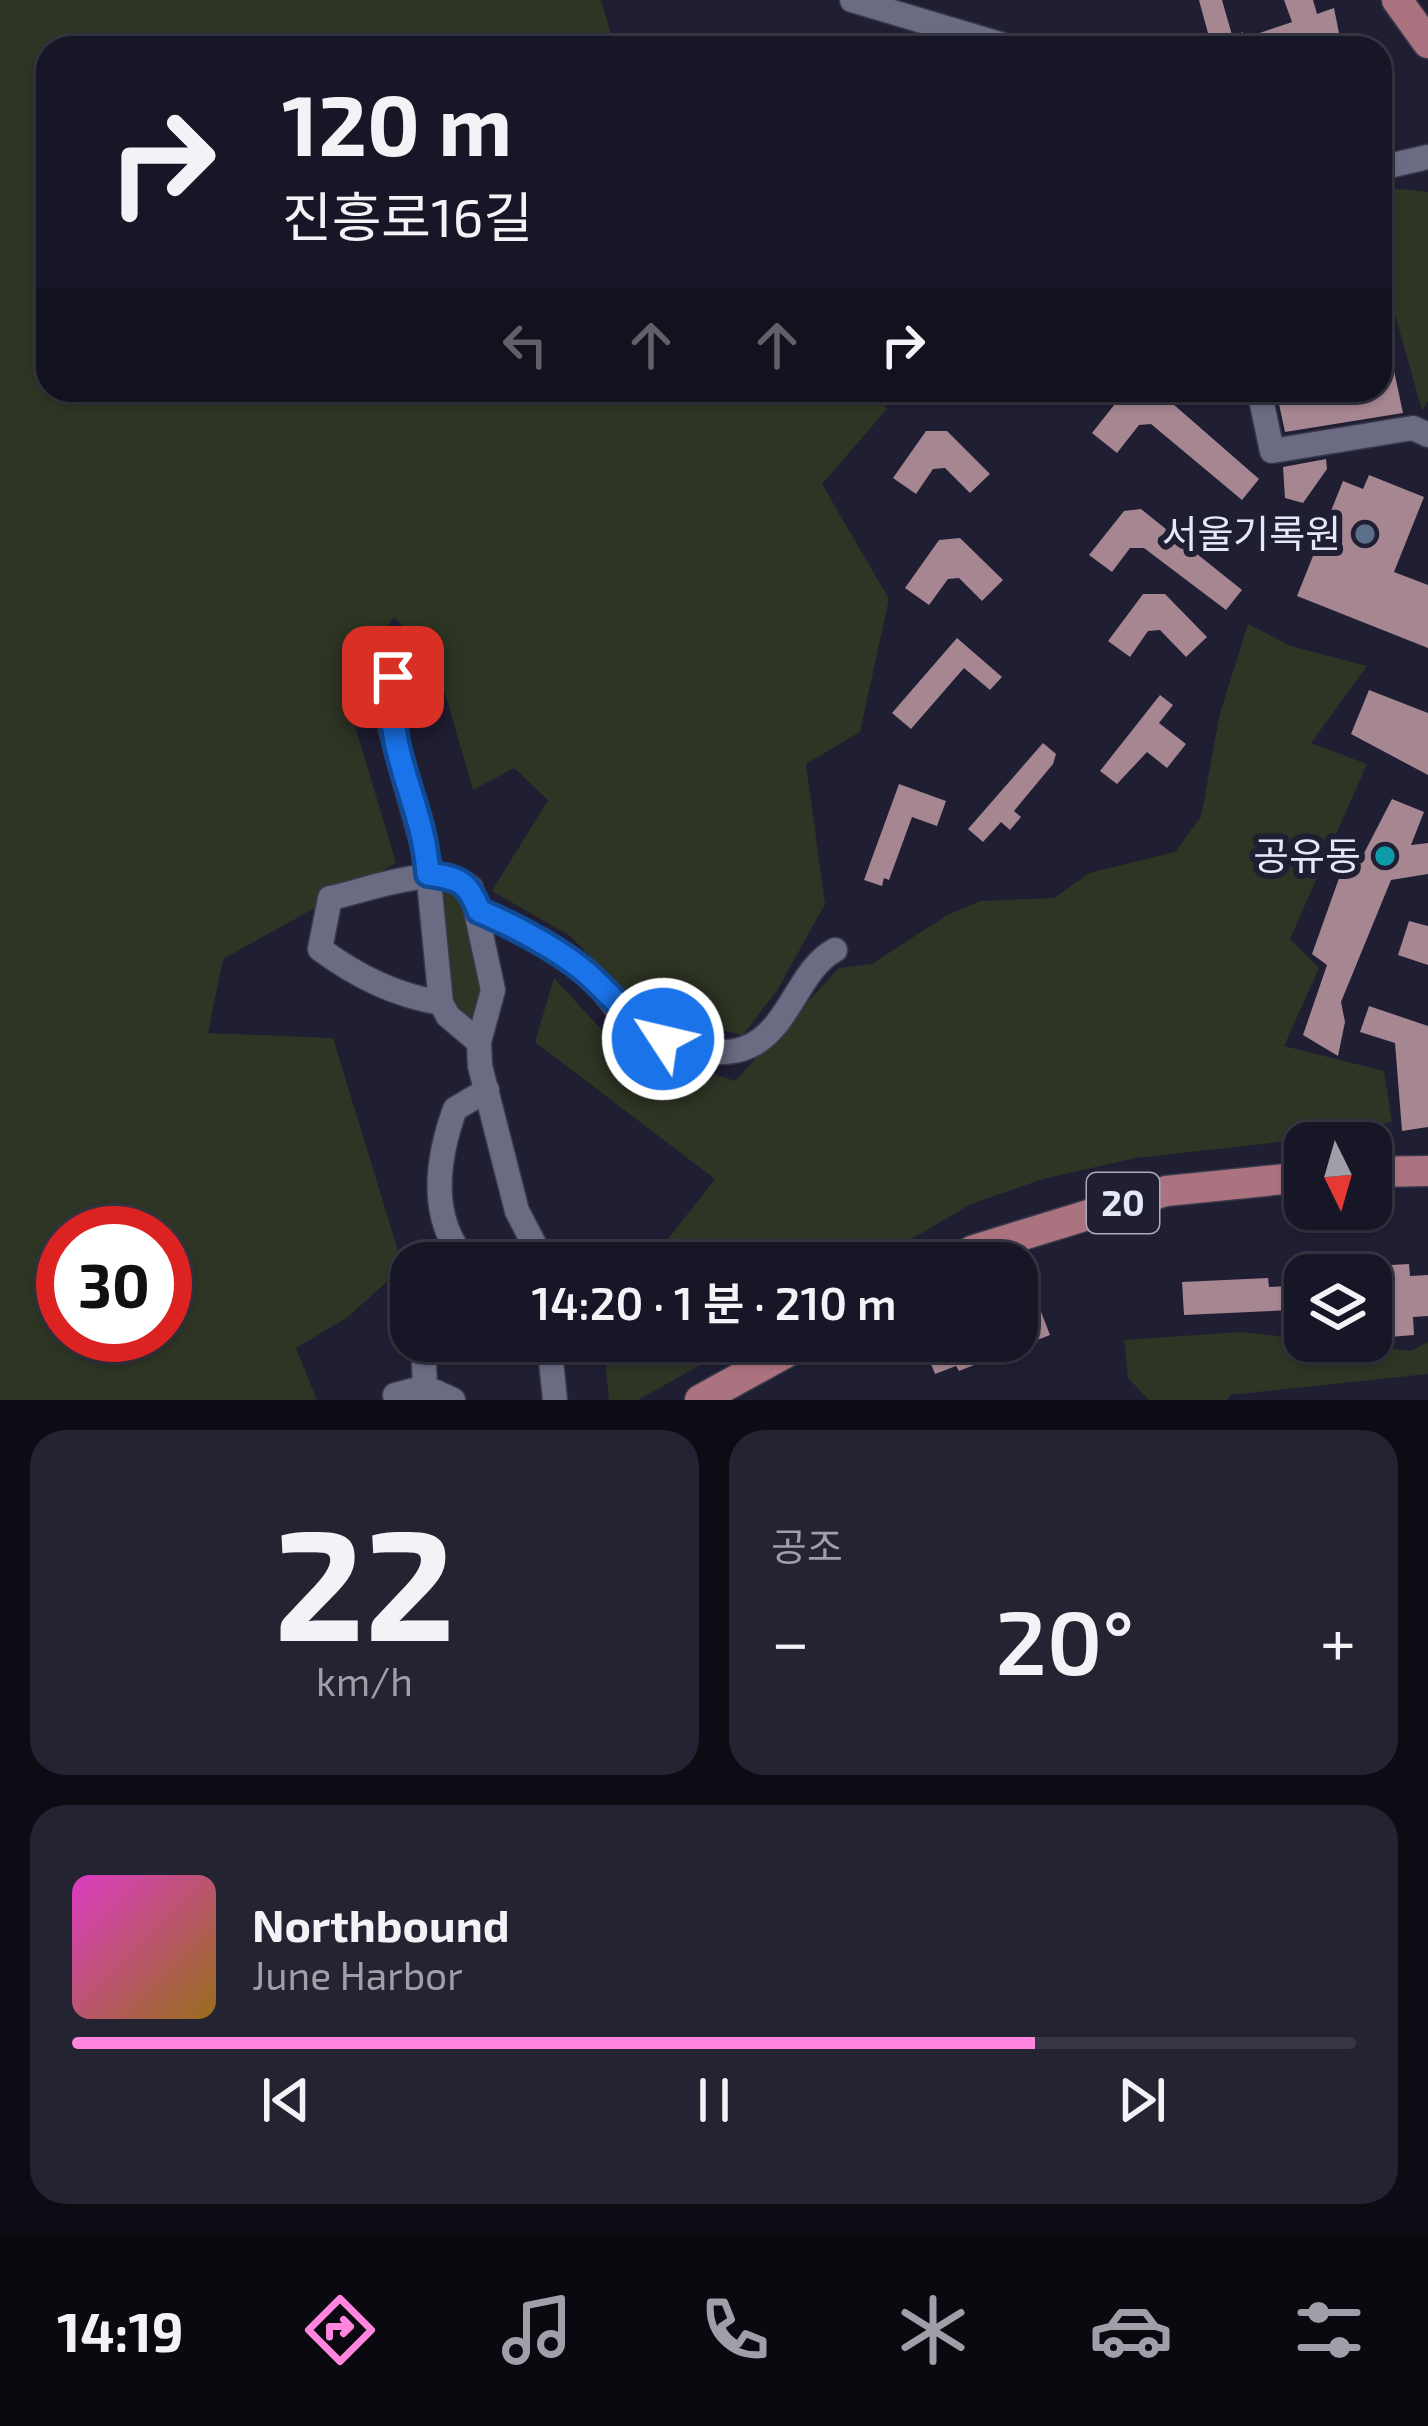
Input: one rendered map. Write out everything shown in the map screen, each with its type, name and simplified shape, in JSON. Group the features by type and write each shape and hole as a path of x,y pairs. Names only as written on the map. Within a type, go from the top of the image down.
{"main road":[{"path":"1397,0 1428,44"},
{"path":"1392,1172 1428,1171"},
{"name":"20","path":"1002,1242 1166,1191 1284,1179"},
{"path":"713,1396 771,1362"}],"street":[{"path":"852,0 973,36"},
{"path":"1392,165 1428,157"},
{"path":"1261,402 1272,451 1413,428 1428,435"},
{"path":"393,677 396,759 414,801 428,874 441,1003 448,1016 479,1042"},
{"path":"441,1003 404,996 351,972 320,949 330,898 428,874 458,878 471,888 493,990 479,1042 487,1090 518,1211 534,1242"},
{"path":"479,911 512,924 590,975 620,1012 663,1039 717,1053 750,1046 774,1027 835,950"},
{"path":"454,1242 443,1225 442,1146 455,1108 487,1090"},
{"path":"424,1362 425,1387"},
{"path":"551,1362 555,1400"},
{"path":"395,1395 425,1387 453,1400"}],"green space":[{"path":"0,0 601,0 612,36 36,36 36,402 881,402 887,409 822,484 889,599 860,732 806,764 825,904 778,989 743,1035 648,1015 570,936 492,891 548,800 514,768 473,790 436,662 394,617 343,685 396,863 223,959 208,1033 333,1038 395,1242 390,1242 390,1279 348,1317 296,1348 317,1400 0,1400"},
{"path":"1392,188 1428,192 1428,401 1422,410 1392,304"},
{"path":"1248,624 1291,646 1367,666 1311,743 1367,764 1290,939 1319,968 1284,1046 1384,1071 1392,1122 1284,1122 1284,1142 1136,1158 1043,1179 971,1204 907,1242 666,1242 715,1179 535,1042 554,978 611,1040 735,1081 839,968 872,964 947,915 980,901 1054,898 1089,873 1175,852 1201,817 1220,713"},
{"path":"435,887 455,888 467,901 490,999 479,1030 446,1001"},
{"path":"1241,1332 1284,1337 1284,1362 1392,1362 1392,1349 1411,1351 1428,1342 1428,1374 1230,1395 1228,1400 1149,1400 1128,1378 1124,1340"},
{"path":"605,1362 706,1362 638,1400 609,1400"}],"building":[{"path":"1199,0 1222,0 1232,36 1209,36"},
{"path":"1284,0 1313,0 1317,14 1334,8 1340,36 1251,36 1292,22"},
{"path":"1392,361 1403,413 1285,432 1279,402 1392,402"},
{"path":"1117,402 1171,402 1259,479 1242,500 1151,424 1139,425 1117,453 1092,433"},
{"path":"926,431 947,431 990,474 970,493 945,468 933,469 916,494 893,478"},
{"path":"1326,459 1327,469 1303,503 1285,498 1283,467"},
{"name":"서울기록원","path":"1369,475 1424,497 1394,572 1428,585 1428,648 1297,596 1343,481 1363,489"},
{"path":"1141,509 1242,590 1226,610 1144,548 1130,548 1112,572 1089,555 1124,511"},
{"path":"960,538 1003,580 982,601 959,578 948,579 929,605 905,588 939,540"},
{"path":"1143,594 1165,594 1207,637 1186,657 1160,630 1148,631 1130,657 1108,641"},
{"path":"957,638 1002,677 990,690 964,668 911,729 892,713"},
{"path":"1369,690 1428,713 1428,775 1351,734"},
{"path":"1160,695 1173,705 1159,723 1186,744 1167,768 1147,752 1117,784 1100,771"},
{"path":"1043,743 1056,754 1014,811 1021,817 1010,830 1001,822 983,842 968,829"},
{"path":"899,784 946,801 937,826 912,817 889,880 884,878 882,886 864,880"},
{"path":"1392,799 1424,812 1411,845 1428,843 1428,874 1391,880 1341,1002 1345,1022 1338,1056 1303,1035 1327,965 1312,954 1348,853 1361,859"},
{"path":"1409,921 1428,926 1428,965 1398,955"},
{"path":"1369,1006 1428,1026 1428,1127 1402,1131 1395,1043 1360,1032"},
{"path":"1409,1264 1410,1276 1428,1275 1428,1316 1413,1317 1414,1335 1392,1337 1392,1265"},
{"path":"1268,1278 1269,1287 1284,1286 1284,1310 1184,1315 1182,1282"},
{"path":"1038,1304 1050,1335 1038,1340"},
{"path":"930,1362 982,1362 959,1371 956,1366 935,1374"}],"place":[{"name":"서울기록원","path":"1365,534"},
{"name":"공유동","path":"1385,856"}],"route":[{"path":"393,677 391,730 396,759 410,787 428,874 458,878 471,888 479,911 512,924 590,975 620,1012 663,1039"}]}
